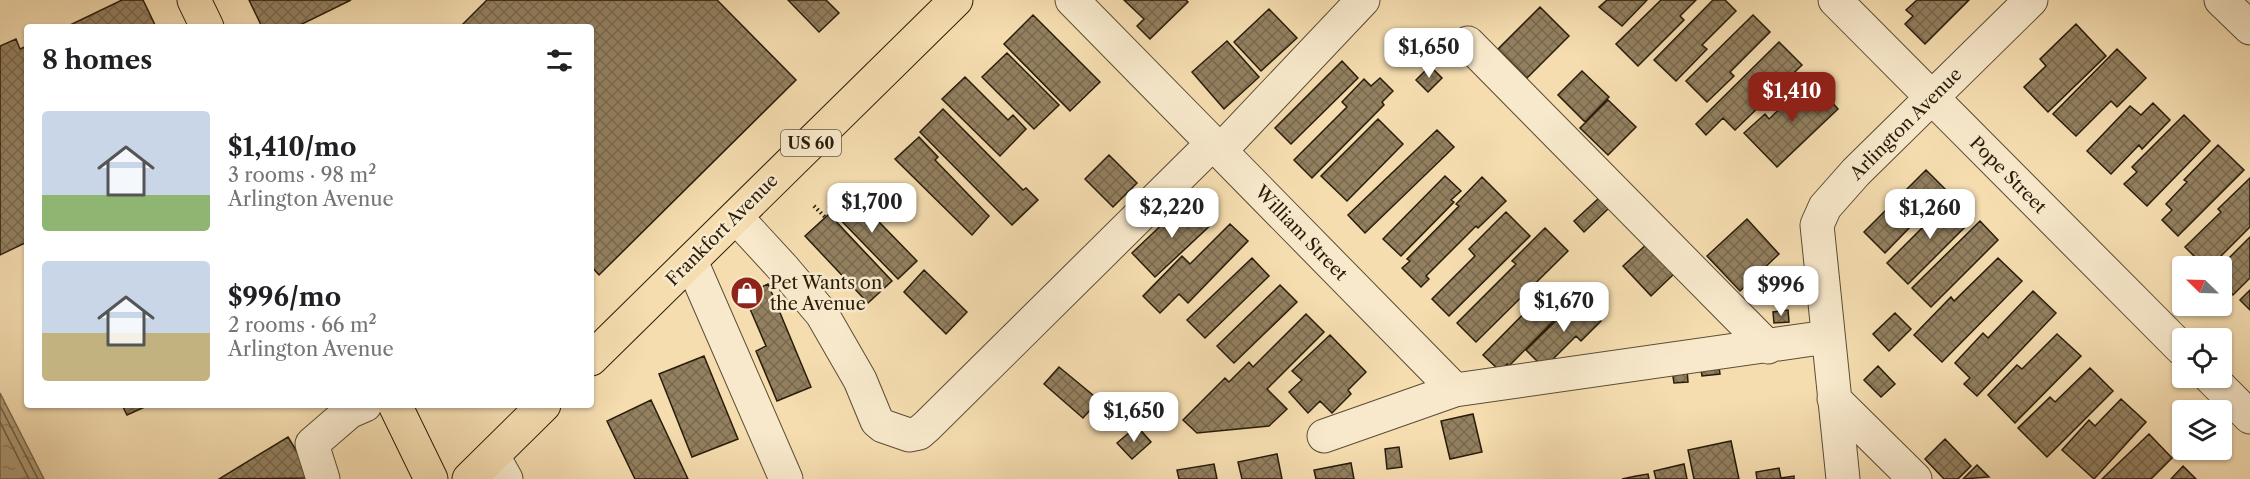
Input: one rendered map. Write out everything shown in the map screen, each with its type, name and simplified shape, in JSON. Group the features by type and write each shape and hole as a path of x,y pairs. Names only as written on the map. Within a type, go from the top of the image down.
{"main road":[{"path":"194,0 206,24"},
{"name":"Frankfort Avenue","path":"594,356 956,0"},
{"path":"396,408 431,479"},
{"path":"469,479 499,467 542,408"}],"street":[{"name":"William Street","path":"1072,0 1455,390"},
{"path":"736,217 822,314 860,380 877,422 909,435 919,433 1217,147 1363,0"},
{"name":"Pope Street","path":"1835,0 2172,340"},
{"name":"Arlington Avenue","path":"1843,479 1817,225 1825,207 1856,172 2031,0"},
{"path":"2221,0 2250,28"},
{"path":"1468,43 1768,346"},
{"path":"691,261 786,479"},
{"path":"1324,436 1455,390 1827,337"},
{"path":"2221,388 2250,417"},
{"path":"1834,399 1915,479"},
{"path":"323,479 312,444 349,412 358,408"}],"path":[{"path":"814,206 825,217"},
{"path":"741,285 747,293"}],"water":[{"path":"0,393 44,479 0,479"}],"building":[{"path":"122,0 143,0 155,24 72,24"},
{"path":"249,0 351,0 302,24 261,24"},
{"path":"487,0 717,0 796,80 599,275 594,269 594,24 463,24"},
{"path":"788,0 826,0 839,13 819,32"},
{"path":"1124,0 1186,0 1188,2 1150,39 1137,26 1144,19"},
{"path":"1607,0 1647,0 1622,26 1599,7"},
{"path":"1661,0 1696,0 1680,16 1684,20 1638,66 1616,44"},
{"path":"1713,0 1725,0 1736,11 1702,45 1707,49 1676,81 1654,60"},
{"path":"1917,0 1969,0 1925,44 1905,24 1913,16 1906,10"},
{"path":"1540,7 1569,36 1527,78 1498,49"},
{"path":"1269,9 1297,38 1261,71 1234,42"},
{"path":"1033,15 1100,82 1070,111 1004,44"},
{"path":"1753,15 1770,32 1730,72 1734,76 1707,102 1686,81"},
{"path":"2076,24 2106,56 2048,112 2024,87 2046,66 2040,59"},
{"path":"16,39 20,49 24,47 24,243 0,255 0,46"},
{"path":"1227,41 1259,77 1224,109 1192,72"},
{"path":"1779,42 1802,65 1735,130 1723,118 1706,135 1696,124"},
{"path":"2117,49 2146,78 2117,107 2111,101 2076,136 2053,114"},
{"path":"1007,53 1059,105 1034,129 982,77"},
{"path":"1342,61 1358,78 1291,144 1275,128"},
{"path":"1430,66 1442,78 1428,92 1416,80"},
{"path":"1582,71 1609,97 1585,122 1558,95"},
{"path":"965,77 1008,120 1013,115 1026,129 1000,156 942,99"},
{"path":"1380,78 1393,91 1382,102 1384,105 1312,178 1294,160 1347,107 1342,102 1364,79 1371,86"},
{"path":"1811,79 1838,109 1777,167 1744,133 1765,114 1769,119"},
{"path":"1608,100 1636,127 1608,155 1580,128"},
{"path":"2153,103 2170,120 2142,149 2139,145 2111,174 2087,151 2130,106 2141,115"},
{"path":"943,109 1023,190 1026,188 1038,200 1012,225 920,132"},
{"path":"2184,115 2210,141 2147,206 2124,184 2137,172 2132,167"},
{"path":"1378,119 1403,144 1347,201 1321,176"},
{"path":"1437,130 1454,147 1365,233 1348,215"},
{"path":"919,137 938,157 935,160 989,216 972,235 895,159"},
{"path":"2218,145 2244,170 2178,236 2162,220 2172,210 2166,204 2187,182 2184,180"},
{"path":"1109,155 1137,183 1113,207 1085,179"},
{"path":"1926,170 1946,190 1885,253 1864,232"},
{"path":"1445,176 1461,191 1451,200 1454,202 1401,256 1383,239"},
{"path":"1482,177 1506,201 1478,228 1476,226 1426,276 1429,279 1421,287 1402,268 1410,261 1407,259 1459,206 1456,204"},
{"path":"2250,178 2250,227 2221,256 2194,256 2185,247 2221,212 2218,209"},
{"path":"847,189 917,261 898,279 828,207"},
{"path":"1953,197 1974,218 1908,284 1887,263"},
{"path":"1599,198 1609,208 1584,232 1574,221"},
{"path":"1196,203 1214,222 1155,277 1132,253 1174,213 1179,219"},
{"path":"1506,212 1530,236 1449,316 1432,299 1475,256 1469,249"},
{"path":"829,214 892,281 868,303 805,236"},
{"path":"1747,219 1779,254 1740,291 1707,256"},
{"path":"1980,221 1998,240 1931,307 1912,288"},
{"path":"1230,224 1248,241 1188,303 1179,294 1160,313 1143,296 1182,256 1190,264"},
{"path":"1545,228 1568,251 1476,342 1457,323 1516,264 1512,261"},
{"path":"2250,237 2250,278 2233,295 2232,256"},
{"path":"1648,243 1676,272 1651,296 1623,266"},
{"path":"1252,258 1269,276 1205,338 1187,320"},
{"path":"1998,258 2022,281 1942,362 1914,335 1951,297 1954,301"},
{"path":"924,270 967,312 946,334 904,292"},
{"path":"768,284 811,387 777,401 756,351 766,346 744,295"},
{"path":"1280,285 1297,302 1234,363 1217,346"},
{"path":"1552,285 1571,303 1501,372 1483,355"},
{"path":"2250,290 2250,310 2240,300"},
{"path":"2033,291 2056,313 1977,396 1964,384 1970,378 1955,363 1983,333 1988,338"},
{"path":"1581,301 1601,321 1581,341 1576,336 1544,368 1526,350 1573,304 1576,306"},
{"path":"1788,310 1789,322 1774,323 1773,312"},
{"path":"1895,313 1911,329 1889,351 1873,334"},
{"path":"1306,314 1324,332 1267,389 1287,409 1269,426 1197,433 1183,420 1225,378 1229,382 1249,362 1253,367"},
{"path":"2057,334 2081,356 2015,423 1988,395 2017,365 2022,369"},
{"path":"1330,335 1366,372 1348,390 1351,394 1332,413 1320,401 1308,413 1289,392 1302,380 1292,371"},
{"path":"704,356 738,439 692,457 659,374"},
{"path":"1718,360 1720,374 1702,376 1700,363"},
{"path":"1878,366 1895,384 1881,397 1864,380"},
{"path":"1059,367 1099,400 1083,418 1044,384"},
{"path":"2090,368 2113,391 2047,457 2018,428 2050,397 2055,402"},
{"path":"1687,369 1688,382 1674,383 1672,370"},
{"path":"2121,399 2146,422 2094,479 2062,450 2089,420 2095,426"},
{"path":"651,400 688,479 635,479 607,421"},
{"path":"124,408 142,408 127,415"},
{"path":"1473,414 1482,452 1450,459 1441,421"},
{"path":"1137,426 1151,442 1132,459 1117,443"},
{"path":"2149,434 2172,458 2151,479 2102,479"},
{"path":"288,437 313,478 219,479"},
{"path":"1945,439 1971,466 1958,479 1944,479 1925,459"},
{"path":"1731,441 1739,479 1694,479 1688,450"},
{"path":"1399,447 1402,467 1387,469 1385,449"},
{"path":"1277,454 1282,479 1242,479 1238,462"},
{"path":"1351,463 1354,479 1316,479 1314,470"},
{"path":"1214,464 1217,479 1179,479 1177,470"},
{"path":"1684,464 1687,479 1656,479 1654,471"},
{"path":"1977,465 1989,477 1963,479"},
{"path":"2183,466 2196,479 2171,479"},
{"path":"1779,468 1781,478 1794,476 1794,479 1757,479 1756,472"},
{"path":"1648,474 1649,479 1622,479 1636,476"}],"place":[{"name":"Pet Wants on the Avenue","path":"747,293"}]}
